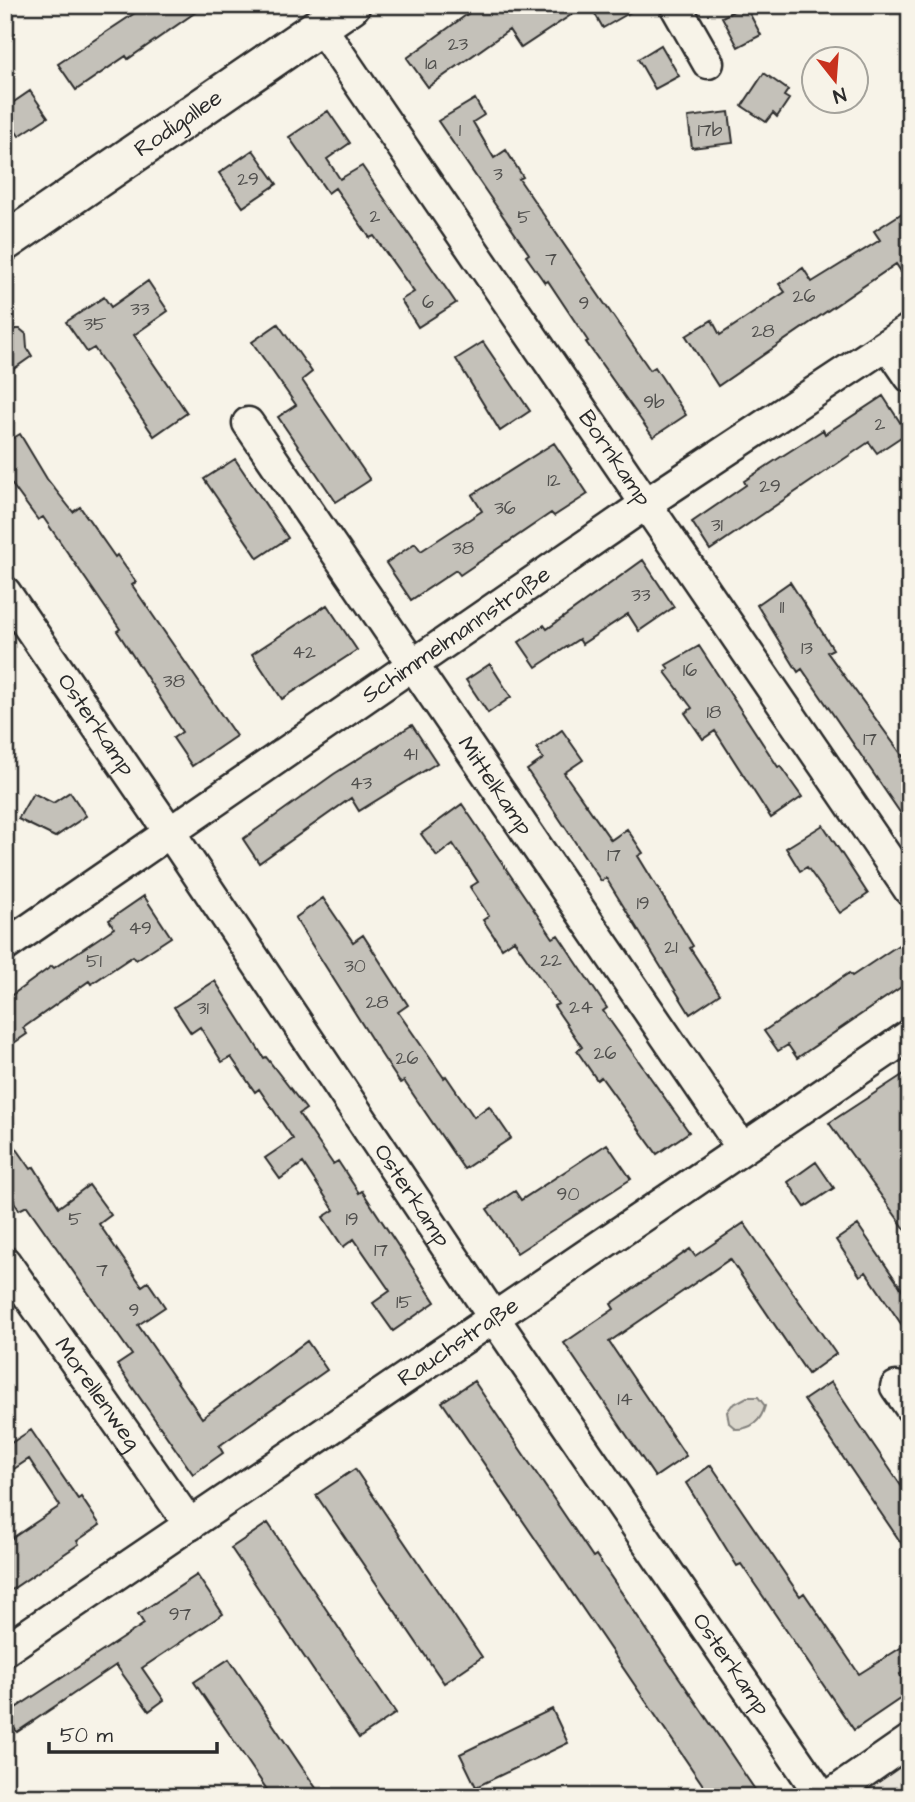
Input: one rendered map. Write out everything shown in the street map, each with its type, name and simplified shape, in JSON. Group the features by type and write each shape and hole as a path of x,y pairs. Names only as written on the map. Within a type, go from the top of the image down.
{"main road":[{"name":"Rodigallee","path":"5,242 351,5"}],"street":[{"path":"675,5 708,63"},
{"name":"Bornkamp","path":"320,26 910,891"},
{"path":"899,337 910,377"},
{"name":"Schimmelmannstraße","path":"5,946 647,503 899,337"},
{"name":"Mittelkamp","path":"248,424 741,1148"},
{"name":"Osterkamp","path":"5,592 171,834 494,1318 822,1797"},
{"name":"Rauchstraße","path":"5,1650 910,1035"},
{"name":"Morellenweg","path":"5,1262 190,1525"},
{"path":"828,1797 910,1740"}],"shaded area":[{"path":"747,1397 758,1397 765,1406 758,1420 751,1426 736,1429 729,1423 727,1412 732,1405"},
{"path":"910,1760 910,1797 855,1797"}],"building":[{"path":"147,5 206,5 128,59 126,56 76,90 58,64"},
{"path":"480,5 586,5 521,48 509,30 428,87 407,58"},
{"path":"590,5 643,5 603,28"},
{"path":"745,5 761,35 738,47 722,17"},
{"path":"661,45 679,76 655,89 638,59"},
{"path":"764,73 788,90 784,96 789,99 777,117 773,113 766,122 742,106"},
{"path":"30,91 48,117 19,136 5,116 5,108"},
{"path":"475,99 484,115 473,122 494,158 506,150 523,177 519,179 650,370 655,367 686,415 653,437 586,342 588,341 548,281 545,283 526,256 529,254 438,121"},
{"path":"328,111 350,143 327,159 340,179 362,166 456,303 418,327 401,300 414,292 374,236 370,238 335,188 328,193 289,137"},
{"path":"729,112 733,143 692,148 688,117"},
{"path":"253,150 277,184 243,207 219,173"},
{"path":"910,208 910,285 896,264 718,386 686,336 712,320 720,335 785,292 779,284 803,268 812,282 880,240 874,231"},
{"path":"148,281 168,311 134,335 187,413 154,436 94,348 87,352 66,322 104,297 111,307"},
{"path":"278,324 312,372 302,380 370,480 336,502 278,417 296,405 252,342"},
{"path":"5,329 20,329 26,334 27,348 32,356 5,375"},
{"path":"483,342 530,411 500,431 456,359"},
{"path":"883,396 907,433 877,453 869,442 710,550 692,522 746,485 744,481 823,430 825,434"},
{"path":"20,434 47,479 73,512 80,507 115,557 117,555 136,582 132,585 236,736 192,766 173,738 182,732 117,631 120,629 43,517 38,520 5,475 5,443"},
{"path":"554,443 588,494 554,516 551,513 460,575 456,570 411,600 386,563 415,543 421,551 482,511 472,495"},
{"path":"235,459 288,538 258,558 204,479"},
{"path":"643,560 674,607 639,631 628,614 582,644 579,639 536,667 519,642 544,625 547,629"},
{"path":"790,582 833,649 827,652 910,766 910,827 802,669 798,672 757,605"},
{"path":"327,605 357,650 282,699 252,654"},
{"path":"699,646 778,767 780,766 802,797 771,818 715,731 703,739 685,713 692,708 665,672 669,669 666,665"},
{"path":"490,664 511,697 488,713 466,680"},
{"path":"412,725 437,763 359,811 351,798 259,863 243,839 334,774"},
{"path":"562,730 583,760 564,773 611,840 627,829 643,853 638,856 693,946 690,948 720,994 690,1014 606,878 601,881 527,770 543,759 537,748"},
{"path":"70,792 86,816 55,837 18,819 33,793 53,803"},
{"path":"462,804 553,938 558,935 607,1008 603,1011 689,1132 657,1154 601,1077 597,1080 577,1051 582,1047 554,1006 558,1004 514,940 502,948 483,920 489,916 470,887 478,882 453,844 437,856 421,834"},
{"path":"823,825 868,894 840,913 807,867 800,871 786,848"},
{"path":"144,896 171,937 136,960 133,956 91,984 89,981 23,1028 27,1034 5,1049 5,1000 52,966 54,968 114,928 109,920"},
{"path":"323,898 353,942 363,935 408,1005 398,1012 474,1117 489,1106 511,1138 464,1169 404,1081 400,1083 295,918"},
{"path":"903,942 910,952 910,981 797,1058 788,1045 778,1051 764,1031 849,973 852,976"},
{"path":"215,981 264,1058 266,1057 306,1109 299,1114 333,1164 338,1161 359,1193 362,1191 435,1302 393,1331 373,1303 390,1291 354,1239 343,1247 323,1217 334,1210 303,1163 280,1179 265,1158 293,1139 259,1089 255,1092 231,1057 222,1062 200,1027 191,1033 174,1007"},
{"path":"910,1070 910,1236 829,1123"},
{"path":"5,1132 31,1169 34,1167 59,1207 89,1185 111,1215 99,1224 142,1286 148,1282 165,1307 138,1325 202,1418 307,1341 327,1370 219,1446 223,1453 193,1474 117,1365 132,1355 27,1206 19,1210 5,1187"},
{"path":"607,1144 631,1179 517,1253 487,1209 515,1191 521,1200"},
{"path":"816,1162 834,1188 805,1207 788,1182"},
{"path":"744,1223 836,1354 808,1374 730,1259 609,1342 686,1456 655,1477 564,1343 614,1309 611,1304 690,1249 695,1256"},
{"path":"858,1225 910,1301 910,1337 866,1272 860,1276 836,1240"},
{"path":"474,1381 760,1797 711,1797 442,1402"},
{"path":"831,1382 910,1499 910,1556 804,1400"},
{"path":"31,1430 78,1499 81,1497 100,1525 77,1541 79,1544 5,1594 5,1543 60,1506 29,1459 5,1475 5,1447"},
{"path":"711,1465 800,1596 804,1593 859,1674 910,1642 910,1668 900,1674 910,1692 854,1730 741,1564 737,1566 686,1483"},
{"path":"355,1469 482,1657 444,1683 316,1495"},
{"path":"268,1523 396,1713 359,1738 231,1548"},
{"path":"197,1575 223,1614 142,1668 164,1700 149,1711 116,1665 17,1732 5,1715 144,1624 138,1614"},
{"path":"229,1659 322,1797 272,1797 194,1682"},
{"path":"552,1709 568,1743 476,1787 460,1754"}]}
